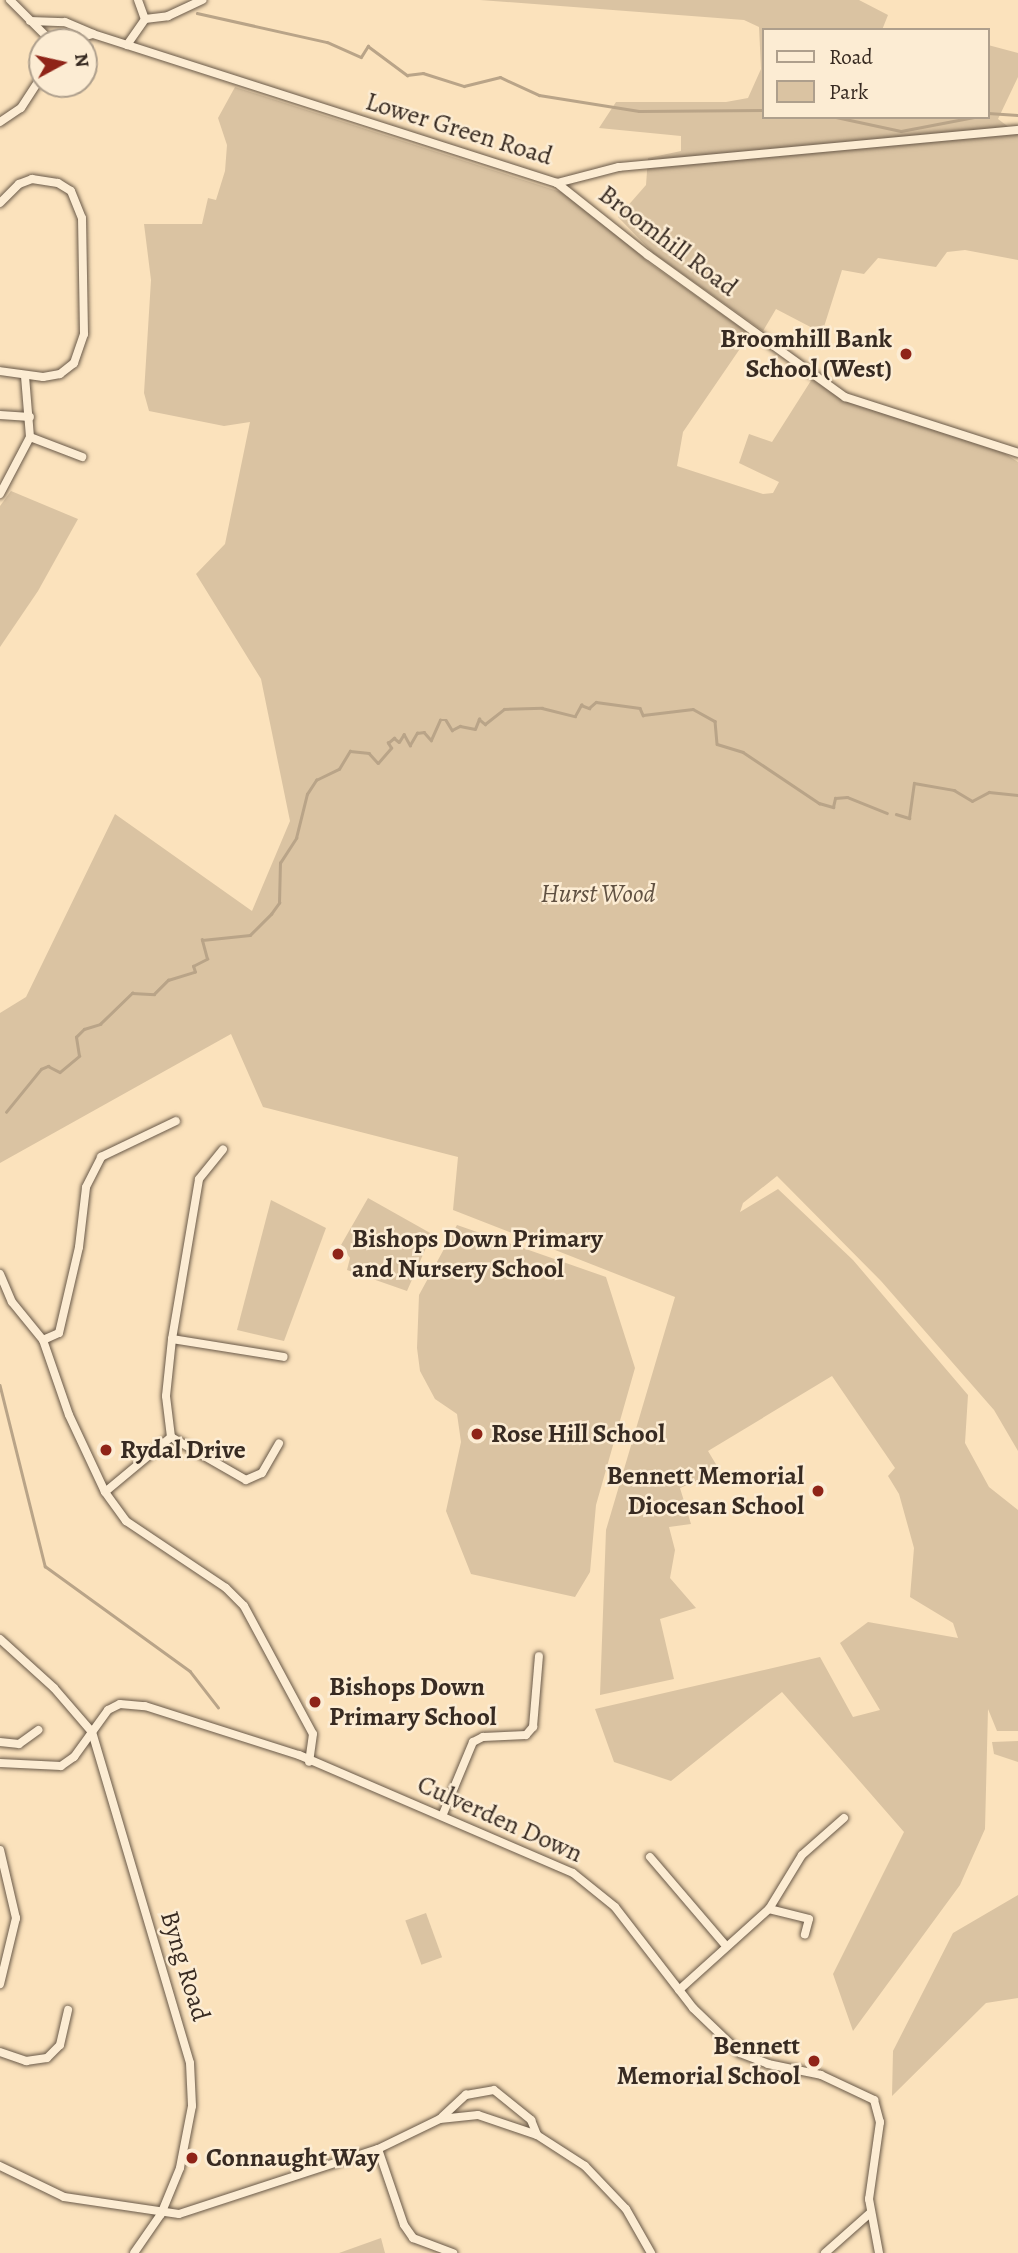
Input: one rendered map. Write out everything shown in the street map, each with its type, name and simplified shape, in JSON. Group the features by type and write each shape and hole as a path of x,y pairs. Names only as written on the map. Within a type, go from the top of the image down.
{"street":[{"path":"10,0 37,28"},
{"path":"138,0 145,19"},
{"path":"127,45 145,19 168,16 203,0"},
{"name":"Lower Green Road","path":"30,21 65,22 79,28"},
{"name":"Lower Green Road","path":"98,36 557,183 619,167 1018,130"},
{"path":"0,122 21,108 28,97"},
{"path":"0,203 19,184 44,179 71,191 82,218 84,334 80,352 60,374 25,376 0,371"},
{"name":"Broomhill Road","path":"557,183 648,255 845,397 1018,453"},
{"path":"0,494 30,438 25,376"},
{"path":"0,415 30,417"},
{"path":"30,438 82,457"},
{"path":"43,1340 59,1333 79,1247 86,1187 101,1157 176,1121"},
{"path":"171,1437 166,1395 172,1339 200,1180 223,1149"},
{"path":"0,1274 12,1302 43,1340 69,1415 105,1492 126,1521 226,1588 244,1606 313,1734 309,1762"},
{"path":"172,1339 284,1357"},
{"path":"105,1492 171,1437"},
{"path":"171,1437 246,1480 262,1473 279,1443"},
{"path":"0,1639 54,1688 92,1732"},
{"path":"443,1814 473,1742 483,1737 526,1735 533,1727 539,1656"},
{"name":"Culverden Down","path":"0,1763 52,1768 74,1757 114,1706 145,1706 299,1755 309,1762 443,1814 582,1879 615,1907 708,2026 746,2057 821,2075 874,2099 880,2122 870,2175 870,2213 879,2253"},
{"path":"0,1742 19,1744 38,1730"},
{"name":"Byng Road","path":"92,1732 190,2063 188,2142 161,2214 134,2253"},
{"path":"679,1990 769,1909 802,1855 844,1818"},
{"path":"0,1850 16,1918 0,1984"},
{"path":"650,1857 726,1946"},
{"path":"769,1909 809,1919 805,1934"},
{"path":"0,2052 26,2061 47,2058 60,2045 68,2010"},
{"path":"0,2166 64,2197 161,2214 187,2212 378,2149 440,2119 467,2095 494,2091 531,2120 537,2135"},
{"path":"440,2119 488,2116 537,2135 574,2158 606,2186 651,2253"},
{"path":"378,2149 404,2225 413,2238 453,2253"},
{"path":"825,2253 870,2213"}],"green space":[{"path":"480,0 859,0 888,15 883,28 762,28 762,119 990,119 990,46 1018,53 1018,77 998,119 1018,134 1018,260 965,250 947,252 936,267 878,258 864,274 842,270 822,333 776,309 763,331 653,253 618,217 646,185 648,158 681,151 681,136 599,128 616,102 726,102 748,98 761,69 759,27 744,20"},
{"name":"Hurst Wood","path":"235,87 561,192 597,215 648,262 750,334 683,432 677,466 763,494 773,493 779,482 739,463 749,434 772,442 812,379 846,401 1004,453 1018,462 1018,1451 994,1410 881,1281 777,1176 743,1203 740,1212 778,1189 853,1260 968,1395 965,1443 989,1487 1018,1510 1018,1731 997,1731 988,1709 985,1829 960,1885 853,2031 833,1974 904,1832 782,1692 671,1781 614,1762 595,1709 820,1657 853,1717 880,1710 840,1643 868,1622 958,1638 953,1623 910,1597 914,1548 899,1494 888,1476 895,1468 832,1376 708,1451 720,1471 680,1488 691,1524 669,1527 675,1550 670,1578 696,1608 660,1619 674,1679 600,1695 606,1530 675,1297 453,1210 458,1157 263,1107 231,1034 0,1163 0,1013 26,997 115,814 252,911 290,821 261,679 196,574 225,544 250,422 224,426 149,411 144,393 151,280 144,224 202,224 208,198 216,200 225,171 227,145 218,118"},
{"path":"11,491 78,519 38,591 0,647 0,506"},
{"path":"368,1198 432,1234 407,1291 347,1270 350,1258 341,1245"},
{"path":"271,1200 326,1228 284,1341 237,1330"},
{"name":"Rose Hill School","path":"457,1225 606,1277 635,1368 596,1505 590,1572 575,1597 471,1574 446,1511 461,1442 457,1414 435,1399 420,1371 417,1348 419,1295"},
{"path":"1018,1741 1018,1762 994,1754 992,1742"},
{"path":"1018,1895 1018,1998 986,2003 892,2096 893,2051 953,1933"},
{"path":"426,1913 442,1957 421,1965 405,1921"},
{"path":"381,2238 385,2253 339,2253"}],"waterway":[{"path":"197,13 327,42 361,57 368,46 407,75 423,73 464,86 500,77 539,95 639,111 762,110"},
{"path":"990,113 1018,115"},
{"path":"845,119 901,131 964,119"},
{"path":"6,1112 41,1069 48,1066 60,1072 79,1056 76,1037 84,1029 100,1024 132,993 154,994 168,980 195,972 193,966 207,959 202,940 250,935 271,914 279,903 280,863 296,838 307,794 316,780 339,769 350,751 369,753 378,763 391,748 388,743 394,738 399,742 404,734 410,745 417,733 424,732 431,740 440,720 446,720 452,730 460,726 475,729 479,719 485,724 504,709 542,708 575,716 581,705 589,708 596,702 640,708 643,715 693,709 715,721 717,744 743,752 819,803 833,807 835,798 847,797 887,813"},
{"path":"896,814 909,818 914,783 954,790 972,801 989,792 1018,795"},
{"path":"0,1385 45,1566 190,1671 218,1707"}],"place":[{"name":"Broomhill Bank School (West)","path":"906,354"},
{"name":"Bishops Down Primary and Nursery School","path":"338,1254"},
{"name":"Rose Hill School","path":"477,1434"},
{"name":"Rydal Drive","path":"106,1450"},
{"name":"Bennett Memorial Diocesan School","path":"818,1491"},
{"name":"Bishops Down Primary School","path":"315,1702"},
{"name":"Bennett Memorial School","path":"814,2061"},
{"name":"Connaught Way","path":"192,2158"}]}
